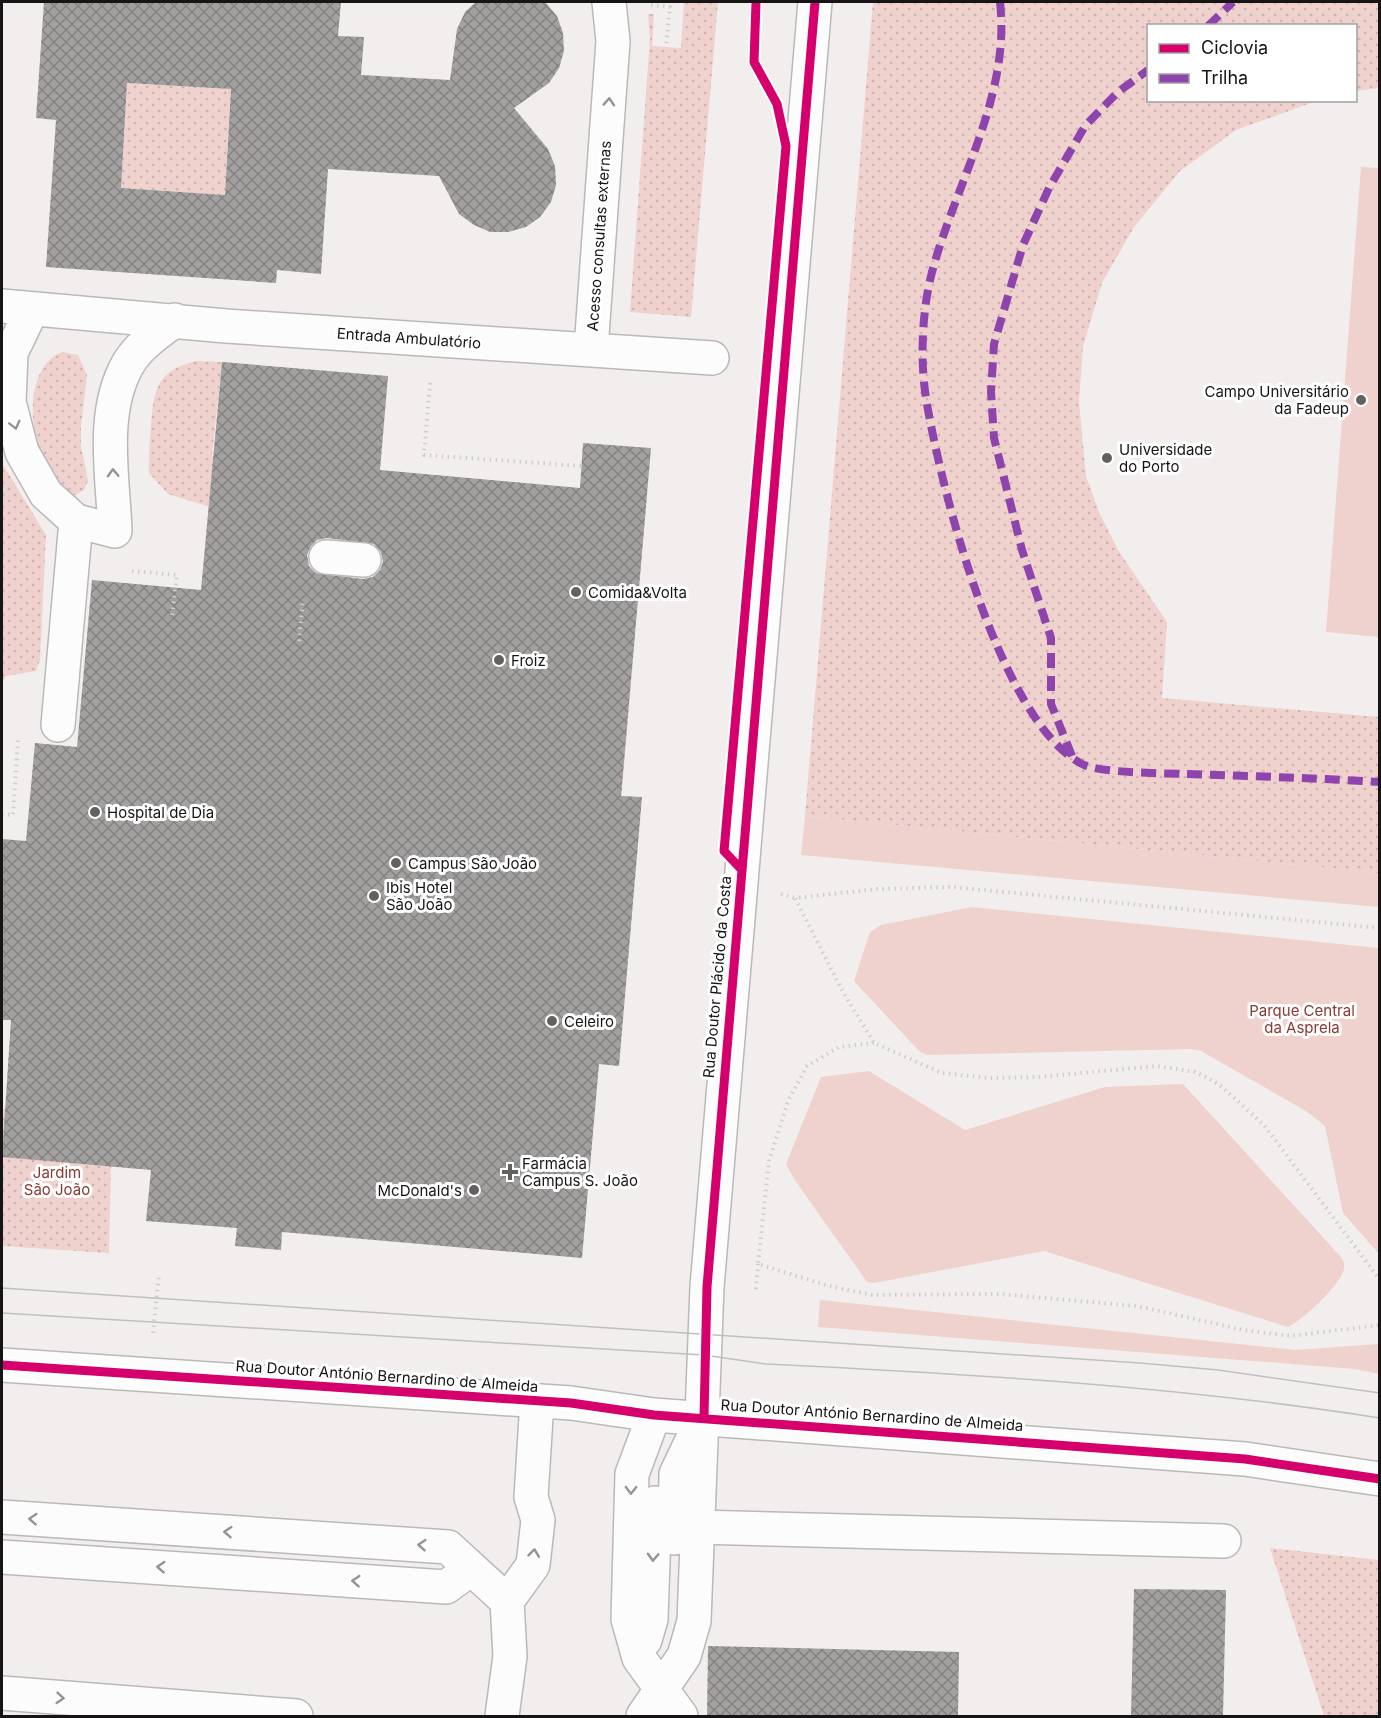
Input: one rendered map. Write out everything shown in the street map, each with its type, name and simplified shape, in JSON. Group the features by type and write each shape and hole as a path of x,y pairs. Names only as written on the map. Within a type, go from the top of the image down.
{"street":[{"name":"Acesso consultas externas","path":"609,2 613,41 591,349 712,358"},
{"name":"Rua Doutor Plácido da Costa","path":"643,1716 684,1656 694,1621 708,1277 815,2"},
{"name":"Entrada Ambulatório","path":"17,307 226,326 591,349"},
{"path":"17,307 11,353 9,402 22,452 46,494 76,521 116,531 111,420 117,390 129,363 147,341 175,320"},
{"path":"58,725 76,521"},
{"path":"326,557 364,560"},
{"name":"Rua Doutor António Bernardino de Almeida","path":"2,1365 537,1401 654,1414 1245,1458 1380,1479"},
{"path":"502,1716 510,1656 507,1601 533,1565 538,1520 531,1497 537,1401"},
{"path":"654,1414 632,1474 628,1619 639,1658 681,1716"},
{"path":"684,1656 674,1620 676,1474 704,1417"},
{"path":"2,1517 448,1547 507,1601"},
{"path":"78,1562 83,1522"},
{"path":"698,1527 1224,1541"},
{"path":"2,1557 446,1587 471,1569"},
{"path":"2,1693 209,1713 296,1716"}],"path":[{"path":"430,379 424,455 582,466"},
{"path":"299,641 303,600"},
{"path":"874,1043 843,992 795,898 877,889 952,887 1380,928"},
{"path":"756,1289 769,1161 788,1101 807,1066 839,1047 874,1043 942,1073 1039,1077 1157,1066 1201,1075 1222,1087 1264,1125 1380,1280"},
{"path":"758,1264 829,1286 872,1295 988,1293 1126,1305 1244,1330 1290,1336 1380,1325"}],"green space":[{"path":"684,2 718,2 691,317 630,312 650,38 648,14 654,14 652,46 681,48"},
{"name":"Universidade do Porto","path":"873,2 1379,2 1379,88 1357,91 1357,24 1147,24 1147,102 1313,102 1236,130 1180,171 1134,227 1102,283 1083,346 1079,402 1086,476 1099,512 1118,550 1167,622 1162,698 1379,717 1379,873 805,816"},
{"path":"127,83 231,89 225,195 121,188"},
{"name":"Campo Universitário da Fadeup","path":"1361,167 1380,168 1379,637 1326,632"},
{"path":"62,352 78,355 87,375 81,446 88,481 84,490 75,495 60,486 47,470 38,449 34,425 33,402 37,380 47,363"},
{"path":"196,361 222,362 212,456 647,494 617,849 616,527 285,513 207,506 168,494 149,473 152,413 156,392 165,376 183,365"},
{"path":"2,463 46,535 40,660 36,671 6,676 3,681 2,709"},
{"path":"805,816 1379,873 1379,907 801,855"},
{"name":"Parque Central da Asprela","path":"972,907 1379,948 1379,1254 1343,1213 1325,1126 1306,1111 1201,1051 1191,1049 927,1055 919,1051 854,981 870,932 881,925"},
{"path":"869,1071 965,1130 1105,1087 1183,1084 1340,1256 1344,1265 1342,1275 1320,1301 1302,1318 1288,1327 1044,1251 874,1283 867,1282 794,1179 786,1164 821,1077"},
{"name":"Jardim São João","path":"2,1109 112,1116 109,1253 2,1246"},
{"path":"820,1300 1295,1350 1379,1344 1379,1374 1355,1369 818,1327"},
{"path":"1270,1548 1379,1560 1379,1716 1324,1716"}],"building":[{"path":"44,2 341,2 338,36 364,37 361,75 450,80 457,29 465,12 476,2 545,2 557,16 563,33 564,51 559,68 549,83 514,108 548,149 555,166 556,185 551,202 540,217 526,227 508,232 490,232 474,225 459,214 439,176 328,169 321,274 277,270 276,283 46,267 56,120 36,118","holes":["127,83 231,89 225,195 121,188"]},
{"name":"Campus São João","path":"222,362 388,376 380,470 580,488 583,443 651,448 621,796 642,797 619,1066 599,1064 582,1258 282,1232 281,1250 235,1246 237,1228 146,1221 151,1170 2,1157 11,1020 2,1020 2,839 26,841 35,743 77,747 92,580 201,590","holes":["327,538 374,544 381,552 383,562 380,570 373,577 363,579 316,573 309,566 307,555 317,540"]},
{"path":"1134,1589 1226,1590 1223,1716 1131,1716"},
{"path":"708,1646 959,1652 958,1716 707,1716"}],"tram line":[{"path":"2,1288 1140,1363 1218,1370 1380,1393"},
{"path":"2,1313 704,1355 766,1364 1073,1383 1227,1397 1380,1418"}],"marked path":[{"path":"1000,2 1001,37 997,72 989,107 931,276 924,321 923,352 926,398 945,486 960,542 1001,654 1026,703 1054,741 1084,765 1104,770 1132,772 1380,782"},
{"path":"1210,24 1233,2"},
{"path":"1072,756 1051,704 1051,638 1022,550 994,438 991,392 994,344 1023,245 1049,188 1085,126 1118,92 1147,71"}],"cycle path":[{"path":"741,869 724,851 786,146 777,104 754,62 756,2"},
{"path":"704,1417 707,1287 815,2"},
{"path":"2,1365 571,1403 654,1415 1245,1459 1380,1479"}],"place":[{"name":"Campo Universitário da Fadeup","path":"1361,400"},
{"name":"Universidade do Porto","path":"1107,458"},
{"name":"Comida&Volta","path":"576,592"},
{"name":"Froiz","path":"499,660"},
{"name":"Hospital de Dia","path":"95,812"},
{"name":"Campus São João","path":"396,863"},
{"name":"Ibis Hotel São João","path":"374,896"},
{"name":"Celeiro","path":"552,1021"},
{"name":"Farmácia Campus S. João","path":"510,1172"},
{"name":"McDonald's","path":"474,1190"}]}
